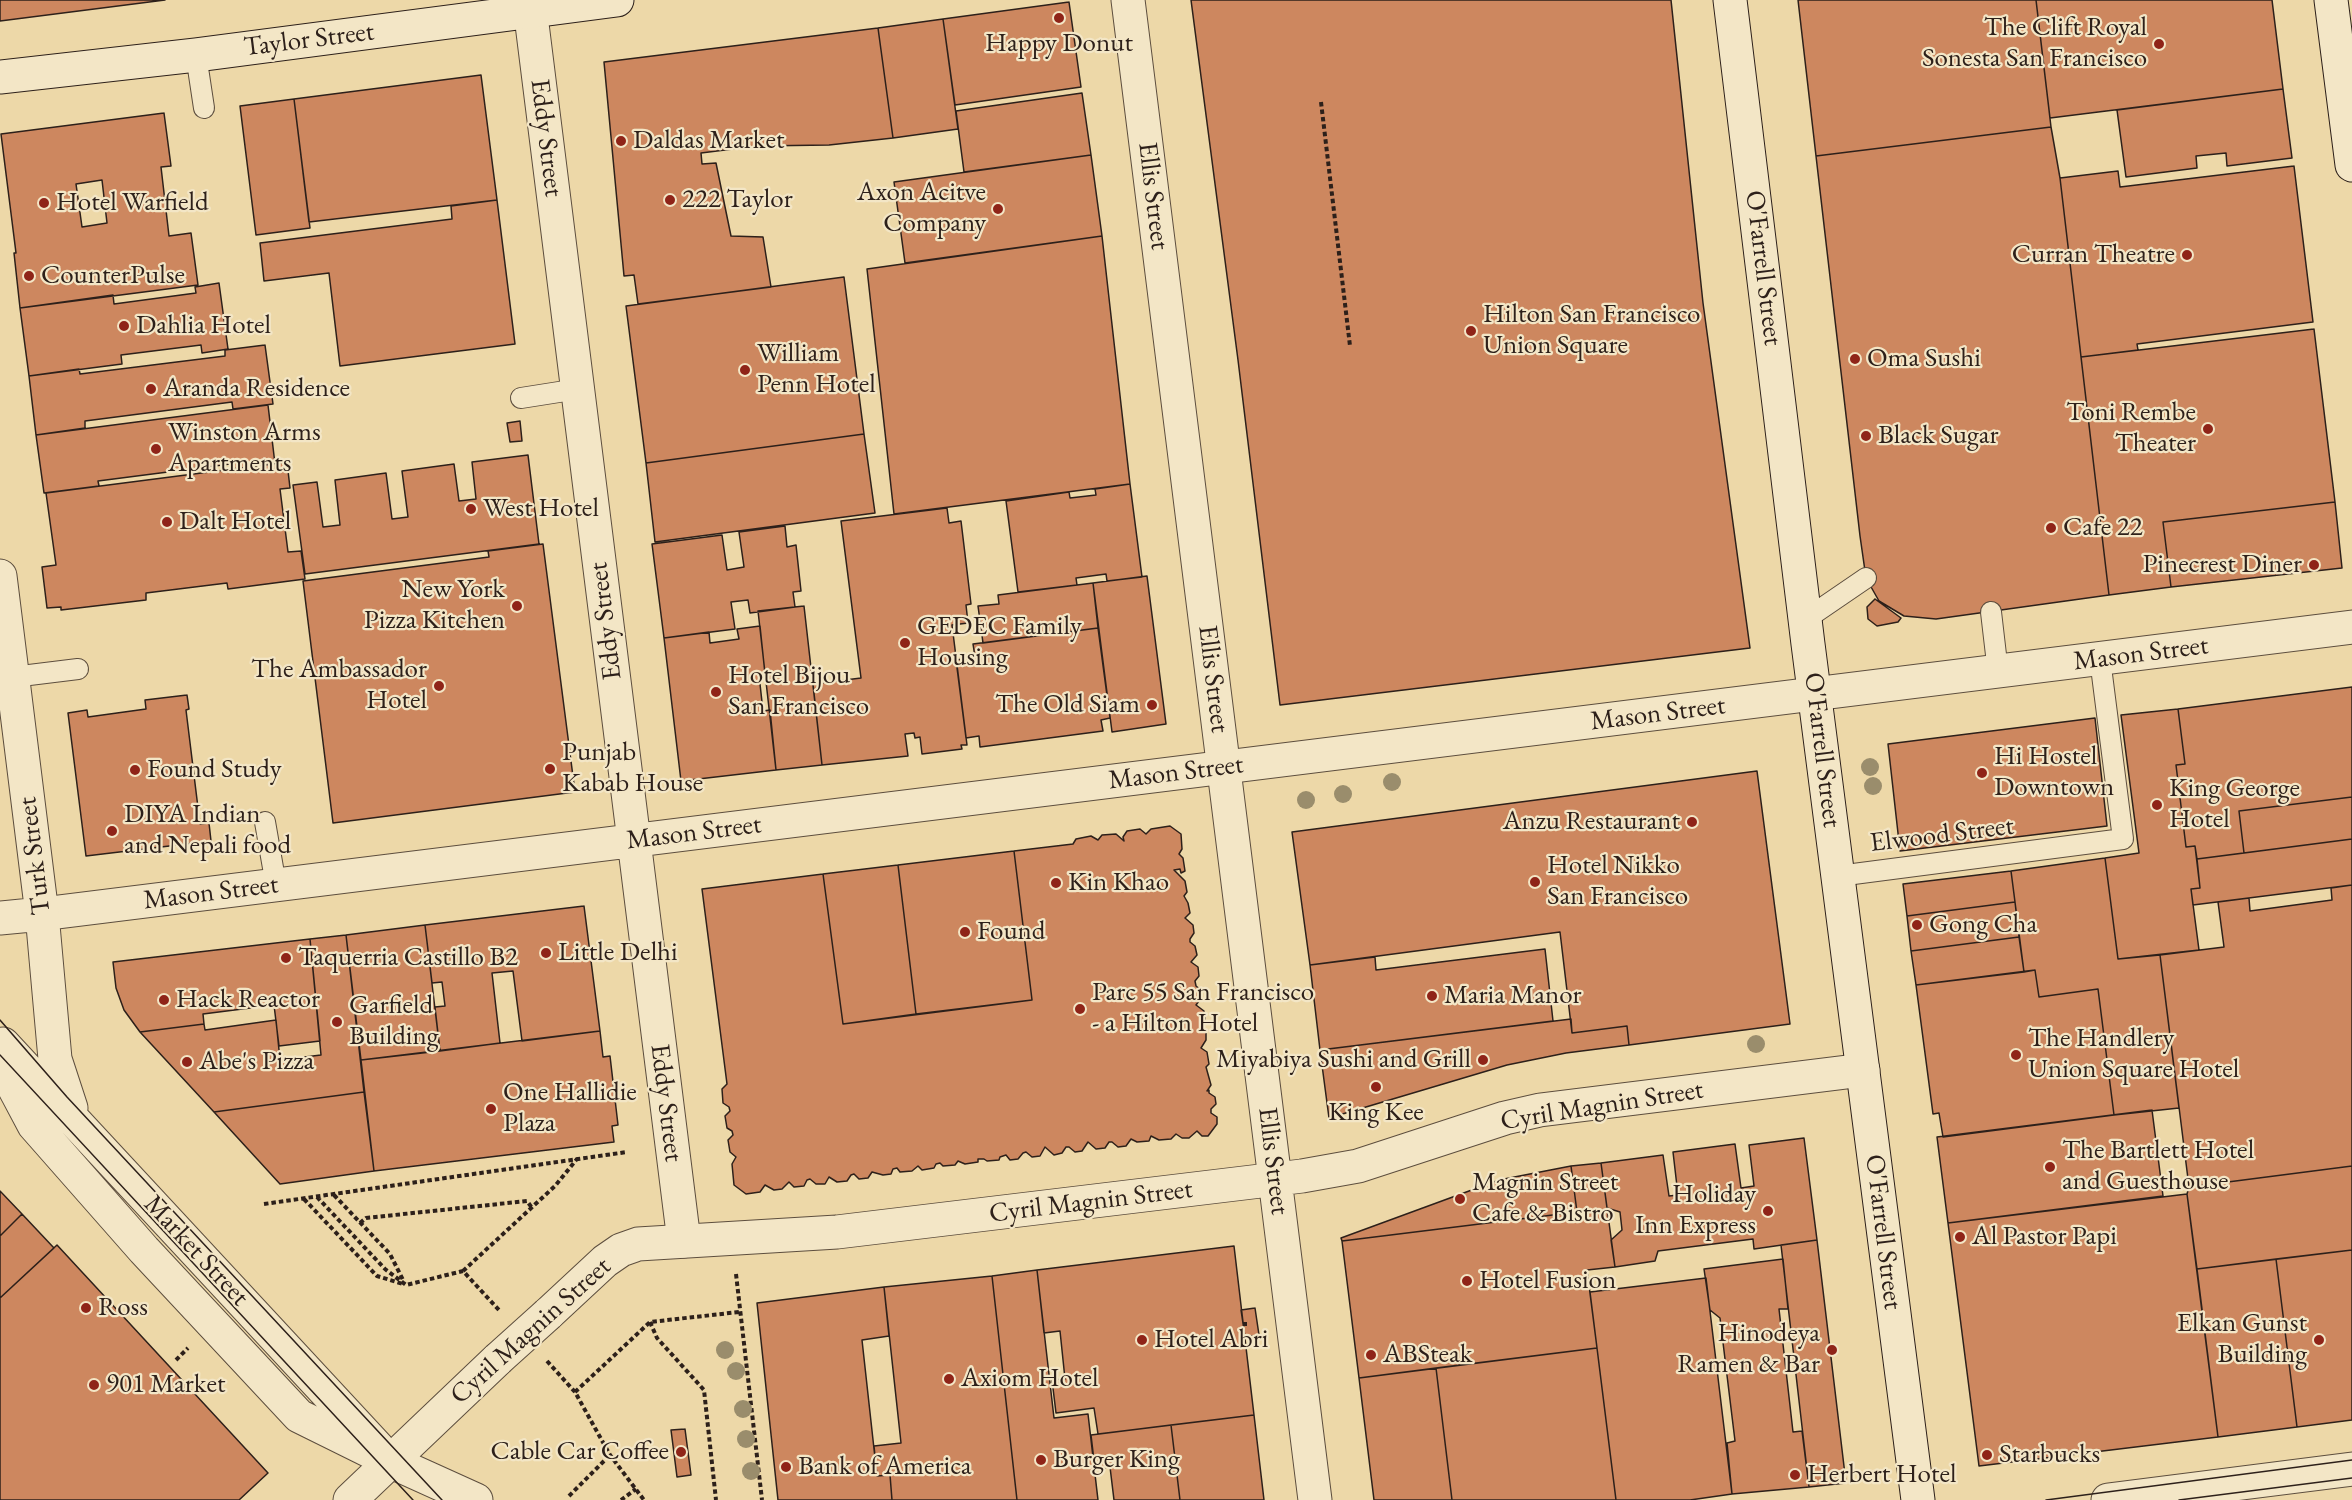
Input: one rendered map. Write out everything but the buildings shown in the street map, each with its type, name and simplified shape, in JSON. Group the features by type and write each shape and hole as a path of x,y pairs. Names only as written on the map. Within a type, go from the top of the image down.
{"street":[{"name":"Taylor Street","path":"0,78 196,55 530,6 617,0"},
{"name":"Ellis Street","path":"1128,0 1315,1500"},
{"name":"O'Farrell Street","path":"1730,0 1815,694 1918,1500"},
{"path":"2331,0 2352,165"},
{"name":"Eddy Street","path":"530,6 684,1241"},
{"name":"Turk Street","path":"0,576 42,914 55,1059 72,1110 85,1130"},
{"name":"Mason Street","path":"0,918 2352,627"},
{"name":"Market Street","path":"0,1040 427,1500"},
{"name":"Market Street","path":"0,1061 34,1125 144,1250 299,1416 476,1500"},
{"name":"Cyril Magnin Street","path":"350,1500 605,1261 621,1250 638,1244 837,1232 1275,1179 1358,1166 1505,1118 1540,1110 1863,1070"},
{"path":"2108,1500 2352,1469"}],"lane":[{"path":"196,55 204,108"},
{"path":"521,398 578,389"},
{"path":"1806,619 1866,578"},
{"path":"1991,612 1998,672"},
{"name":"Elwood Street","path":"1838,876 2123,839 2100,659"},
{"path":"13,677 78,669"},
{"path":"265,822 276,885"}],"path":[{"path":"1321,102 1350,346"},
{"path":"264,1204 627,1152"},
{"path":"304,1199 377,1276 406,1284 463,1271 555,1186 577,1158"},
{"path":"334,1195 390,1254 406,1284"},
{"path":"317,1197 385,1269 406,1284"},
{"path":"360,1223 366,1218 527,1201 532,1208"},
{"path":"463,1271 504,1315"},
{"path":"736,1274 762,1500"},
{"path":"644,1500 610,1455 574,1392 650,1322 739,1312"},
{"path":"650,1322 657,1338 704,1390 716,1500"},
{"path":"569,1496 610,1455"},
{"path":"621,1500 636,1489"}],"tram line":[{"path":"0,1020 67,1097 442,1500"},
{"path":"0,1055 413,1500"},
{"path":"2046,1500 2352,1460"},
{"path":"2179,1500 2352,1478"}],"place":[{"name":"Happy Donut","path":"1059,18"},
{"name":"The Clift Royal Sonesta San Francisco","path":"2159,44"},
{"name":"Daldas Market","path":"621,141"},
{"name":"222 Taylor","path":"670,200"},
{"name":"Hotel Warfield","path":"44,203"},
{"name":"Axon Acitve Company","path":"998,209"},
{"name":"Curran Theatre","path":"2187,255"},
{"name":"CounterPulse","path":"29,276"},
{"name":"Dahlia Hotel","path":"124,326"},
{"name":"Hilton San Francisco Union Square","path":"1471,331"},
{"name":"Oma Sushi","path":"1855,359"},
{"name":"William Penn Hotel","path":"745,370"},
{"name":"Aranda Residence","path":"151,389"},
{"name":"Toni Rembe Theater","path":"2208,429"},
{"name":"Black Sugar","path":"1866,436"},
{"name":"Winston Arms Apartments","path":"156,449"},
{"name":"West Hotel","path":"471,509"},
{"name":"Dalt Hotel","path":"167,522"},
{"name":"Cafe 22","path":"2051,528"},
{"name":"Pinecrest Diner","path":"2314,565"},
{"name":"New York Pizza Kitchen","path":"517,606"},
{"name":"GEDEC Family Housing","path":"905,643"},
{"name":"The Ambassador Hotel","path":"439,686"},
{"name":"Hotel Bijou San Francisco","path":"716,692"},
{"name":"The Old Siam","path":"1152,705"},
{"name":"Punjab Kabab House","path":"550,769"},
{"name":"Found Study","path":"135,770"},
{"name":"Hi Hostel Downtown","path":"1982,773"},
{"name":"King George Hotel","path":"2157,805"},
{"name":"Anzu Restaurant","path":"1692,822"},
{"name":"DIYA Indian and Nepali food","path":"112,831"},
{"name":"Hotel Nikko San Francisco","path":"1535,882"},
{"name":"Kin Khao","path":"1056,883"},
{"name":"Gong Cha","path":"1917,925"},
{"name":"Found","path":"965,932"},
{"name":"Little Delhi","path":"546,953"},
{"name":"Taquerria Castillo B2","path":"286,958"},
{"name":"Maria Manor","path":"1432,996"},
{"name":"Hack Reactor","path":"164,1000"},
{"name":"Parc 55 San Francisco - a Hilton Hotel","path":"1080,1009"},
{"name":"Garfield Building","path":"337,1022"},
{"name":"The Handlery Union Square Hotel","path":"2016,1055"},
{"name":"Miyabiya Sushi and Grill","path":"1483,1060"},
{"name":"Abe's Pizza","path":"187,1062"},
{"name":"King Kee","path":"1376,1087"},
{"name":"One Hallidie Plaza","path":"491,1109"},
{"name":"The Bartlett Hotel and Guesthouse","path":"2050,1167"},
{"name":"Magnin Street Cafe & Bistro","path":"1460,1199"},
{"name":"Holiday Inn Express","path":"1768,1211"},
{"name":"Al Pastor Papi","path":"1960,1237"},
{"name":"Hotel Fusion","path":"1467,1281"},
{"name":"Ross","path":"86,1308"},
{"name":"Hotel Abri","path":"1142,1340"},
{"name":"Elkan Gunst Building","path":"2319,1340"},
{"name":"Hinodeya Ramen & Bar","path":"1832,1350"},
{"name":"ABSteak","path":"1371,1355"},
{"name":"Axiom Hotel","path":"949,1379"},
{"name":"901 Market","path":"94,1385"},
{"name":"Cable Car Coffee","path":"681,1452"},
{"name":"Starbucks","path":"1987,1455"},
{"name":"Burger King","path":"1041,1460"},
{"name":"Bank of America","path":"786,1467"},
{"name":"Herbert Hotel","path":"1795,1475"}]}
